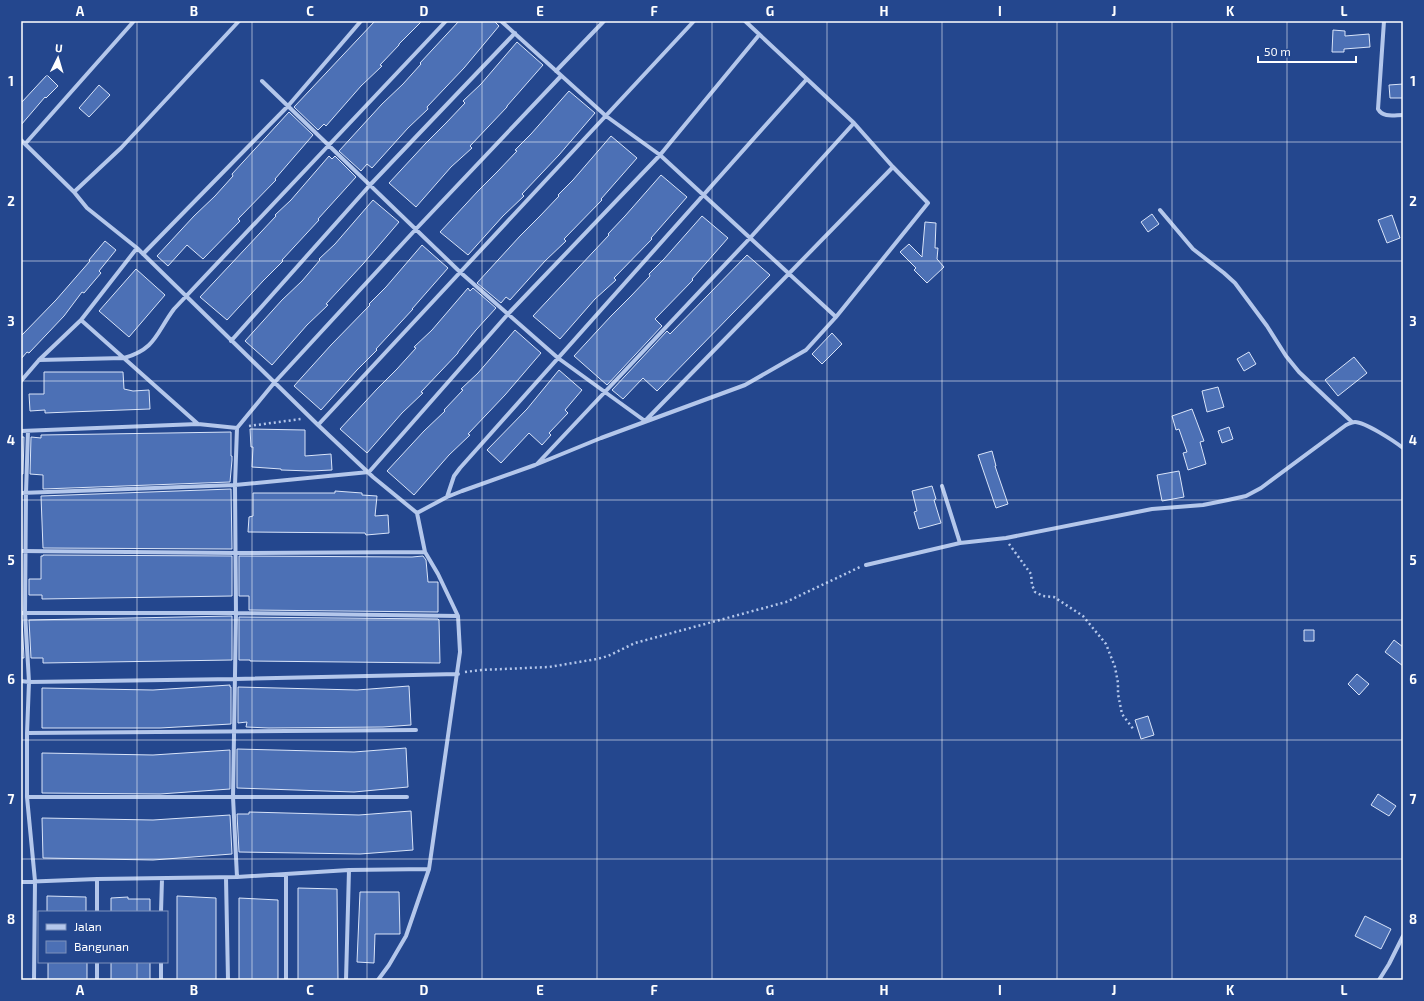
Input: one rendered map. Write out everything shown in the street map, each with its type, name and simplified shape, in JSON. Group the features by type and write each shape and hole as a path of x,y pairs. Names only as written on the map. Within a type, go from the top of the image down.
{"street":[{"path":"25,144 134,21"},
{"path":"74,192 121,148 239,21"},
{"path":"143,254 288,106 361,21"},
{"path":"39,360 124,358 135,355 149,346 170,314 446,21"},
{"path":"501,21 606,116 660,155 836,317"},
{"path":"556,71 604,21"},
{"path":"318,425 694,21"},
{"path":"417,513 447,497 535,466 645,421 744,385 806,350 836,317 928,203 892,167 854,123 744,21"},
{"path":"1384,21 1378,109 1380,113 1385,116 1403,115"},
{"path":"231,341 370,186 514,33"},
{"path":"23,493 235,485 369,472 508,314 660,155 759,35"},
{"path":"237,877 233,797 236,613 236,428 274,383 416,229 561,76"},
{"path":"447,497 456,472 806,80"},
{"path":"262,81 460,272 558,358 645,421"},
{"path":"535,466 750,238 854,123"},
{"path":"21,140 74,192 87,208 137,248 310,418 373,477 417,513 425,552 438,574 458,616 460,646 458,674 429,869 406,936 389,965 378,980"},
{"path":"645,421 892,167"},
{"path":"1160,210 1193,249 1224,273 1235,284 1299,372 1352,422 1362,424 1403,448"},
{"path":"21,381 39,360 81,320 137,248"},
{"path":"81,320 198,424"},
{"path":"866,565 960,543 1006,538 1152,509 1203,504 1246,496 1261,488 1352,422"},
{"path":"21,431 198,424 236,428"},
{"path":"28,431 23,493 23,613 29,682 27,797 35,881 34,980"},
{"path":"942,486 960,543"},
{"path":"23,551 235,553 425,552"},
{"path":"23,613 236,613 458,616"},
{"path":"21,681 235,679 458,674"},
{"path":"27,733 416,730"},
{"path":"27,797 407,797"},
{"path":"21,882 97,879 226,878 349,870 429,869"},
{"path":"346,980 349,870"},
{"path":"286,874 286,980"},
{"path":"161,911 162,878"},
{"path":"226,878 228,980"},
{"path":"97,879 97,911"},
{"path":"1379,980 1403,936"},
{"path":"97,963 97,980"},
{"path":"160,980 161,963"}],"path":[{"path":"236,428 310,418"},
{"path":"1006,538 1031,574 1032,585 1035,592 1043,596 1054,597 1083,616 1106,644 1115,667 1122,714 1134,730"},
{"path":"458,674 481,670 555,667 597,660 636,643 786,602 866,565"}],"building":[{"path":"375,21 422,21 399,44 380,65 382,66 361,86 326,126 324,124 318,130 294,107"},
{"path":"459,21 494,21 499,26 464,68 427,107 428,109 408,128 372,168 367,164 361,171 339,151 382,104 403,84 421,64 420,63"},
{"path":"1333,30 1345,31 1345,36 1369,34 1370,47 1344,49 1344,52 1332,52"},
{"path":"517,42 543,65 507,107 470,146 472,148 451,167 416,207 389,183 465,103 463,101 481,84"},
{"path":"47,75 58,86 46,98 45,97 21,125 21,103"},
{"path":"1403,84 1403,98 1390,98 1389,85"},
{"path":"99,85 110,95 89,117 79,108"},
{"path":"569,91 595,113 559,155 522,194 524,196 503,216 468,255 440,232 517,151 515,150"},
{"path":"289,112 313,135 275,179 276,180 238,219 240,221 203,259 187,245 168,266 157,256 215,196 233,176 232,174"},
{"path":"611,136 637,158 601,199 602,200 564,239 566,241 545,261 510,300 506,297 501,303 477,283 559,196 558,195"},
{"path":"329,156 332,159 335,156 356,177 282,260 283,261 227,320 200,297 276,216 275,215 291,200"},
{"path":"661,175 687,197 651,238 652,239 614,278 616,280 595,299 560,339 533,316 609,235 608,234"},
{"path":"373,200 399,222 326,304 328,305 307,325 272,365 245,341 282,300 302,281 320,260 319,259 335,244"},
{"path":"1152,214 1159,224 1148,232 1141,222"},
{"path":"1392,215 1400,238 1387,243 1378,220"},
{"path":"702,216 728,238 692,279 693,280 655,319 662,326 607,385 574,356 650,276 649,274"},
{"path":"925,222 936,223 935,248 938,248 937,259 944,267 927,283 914,270 916,268 900,252 909,244 922,257"},
{"path":"105,241 116,250 99,271 101,273 84,293 82,292 64,316 29,353 27,352 21,359 21,336 56,300 90,261 89,260"},
{"path":"422,245 448,268 376,349 377,350 321,410 294,386 370,305 369,304 386,287"},
{"path":"747,255 770,275 657,391 643,378 623,399 612,390 667,331 670,334"},
{"path":"136,269 165,295 129,337 99,311"},
{"path":"468,288 470,291 473,288 496,308 458,353 421,392 423,393 402,413 367,453 340,429 397,369 416,348 414,347 432,330"},
{"path":"515,330 541,353 505,395 468,434 470,435 449,455 414,495 387,471 445,411 444,410 463,390 461,389 478,373"},
{"path":"832,333 842,344 822,364 812,354"},
{"path":"1249,352 1256,364 1244,371 1237,359"},
{"path":"1354,357 1367,373 1338,396 1325,380"},
{"path":"559,370 582,390 565,410 568,413 549,433 551,435 542,445 529,433 501,463 487,450 527,409"},
{"path":"44,372 123,372 124,389 133,391 149,390 150,409 45,413 45,410 30,411 29,394 44,394"},
{"path":"1218,387 1224,407 1207,412 1202,391"},
{"path":"1192,409 1204,441 1200,442 1206,464 1188,470 1183,453 1187,452 1179,429 1176,430 1172,416"},
{"path":"1229,427 1233,439 1222,443 1218,431"},
{"path":"250,429 305,430 305,456 331,454 332,470 281,470 252,467 253,447 251,447"},
{"path":"231,432 232,460 230,482 43,489 43,475 30,474 31,437 41,438 41,435"},
{"path":"21,437 24,437 23,474 21,474"},
{"path":"992,451 995,466 1008,504 996,508 978,455"},
{"path":"1179,471 1184,497 1162,501 1157,475"},
{"path":"932,486 936,499 934,500 941,523 919,529 914,512 917,511 912,491"},
{"path":"231,489 232,549 43,548 41,496"},
{"path":"335,491 362,493 362,495 377,496 375,516 388,515 389,533 366,535 365,533 248,532 249,517 253,516 253,493 335,493"},
{"path":"41,556 232,556 232,596 42,599 42,595 29,595 29,579 41,579"},
{"path":"239,556 423,556 426,560 428,582 438,582 438,612 249,610 249,596 239,596"},
{"path":"232,616 232,660 43,663 43,658 31,658 29,620"},
{"path":"239,617 438,619 440,663 239,660"},
{"path":"22,620 24,658 21,658"},
{"path":"1304,630 1314,630 1314,641 1304,641"},
{"path":"1394,640 1403,647 1403,666 1385,652"},
{"path":"1357,674 1369,684 1359,695 1348,684"},
{"path":"230,685 231,724 160,728 42,728 42,688 153,690"},
{"path":"409,686 411,725 383,727 269,728 246,727 247,722 238,723 238,687 357,690"},
{"path":"1148,716 1154,735 1141,739 1135,720"},
{"path":"406,748 408,787 354,792 237,788 237,749 354,752"},
{"path":"230,750 230,789 160,794 42,793 42,753 153,755"},
{"path":"1378,794 1396,806 1389,816 1371,805"},
{"path":"411,811 413,850 360,854 239,852 237,814 249,814 249,812 359,815"},
{"path":"230,815 232,854 153,860 43,858 42,818 153,820"},
{"path":"298,888 337,889 338,980 298,980"},
{"path":"360,892 399,892 400,934 375,934 374,963 357,962"},
{"path":"47,896 86,897 86,911 47,911"},
{"path":"177,896 216,898 216,980 177,980"},
{"path":"128,897 128,899 150,899 150,911 111,911 111,898"},
{"path":"239,898 278,900 278,980 239,980"},
{"path":"1365,916 1391,929 1381,949 1355,936"},
{"path":"48,963 87,963 87,980 48,980"},
{"path":"111,963 150,963 150,980 111,980"}]}
